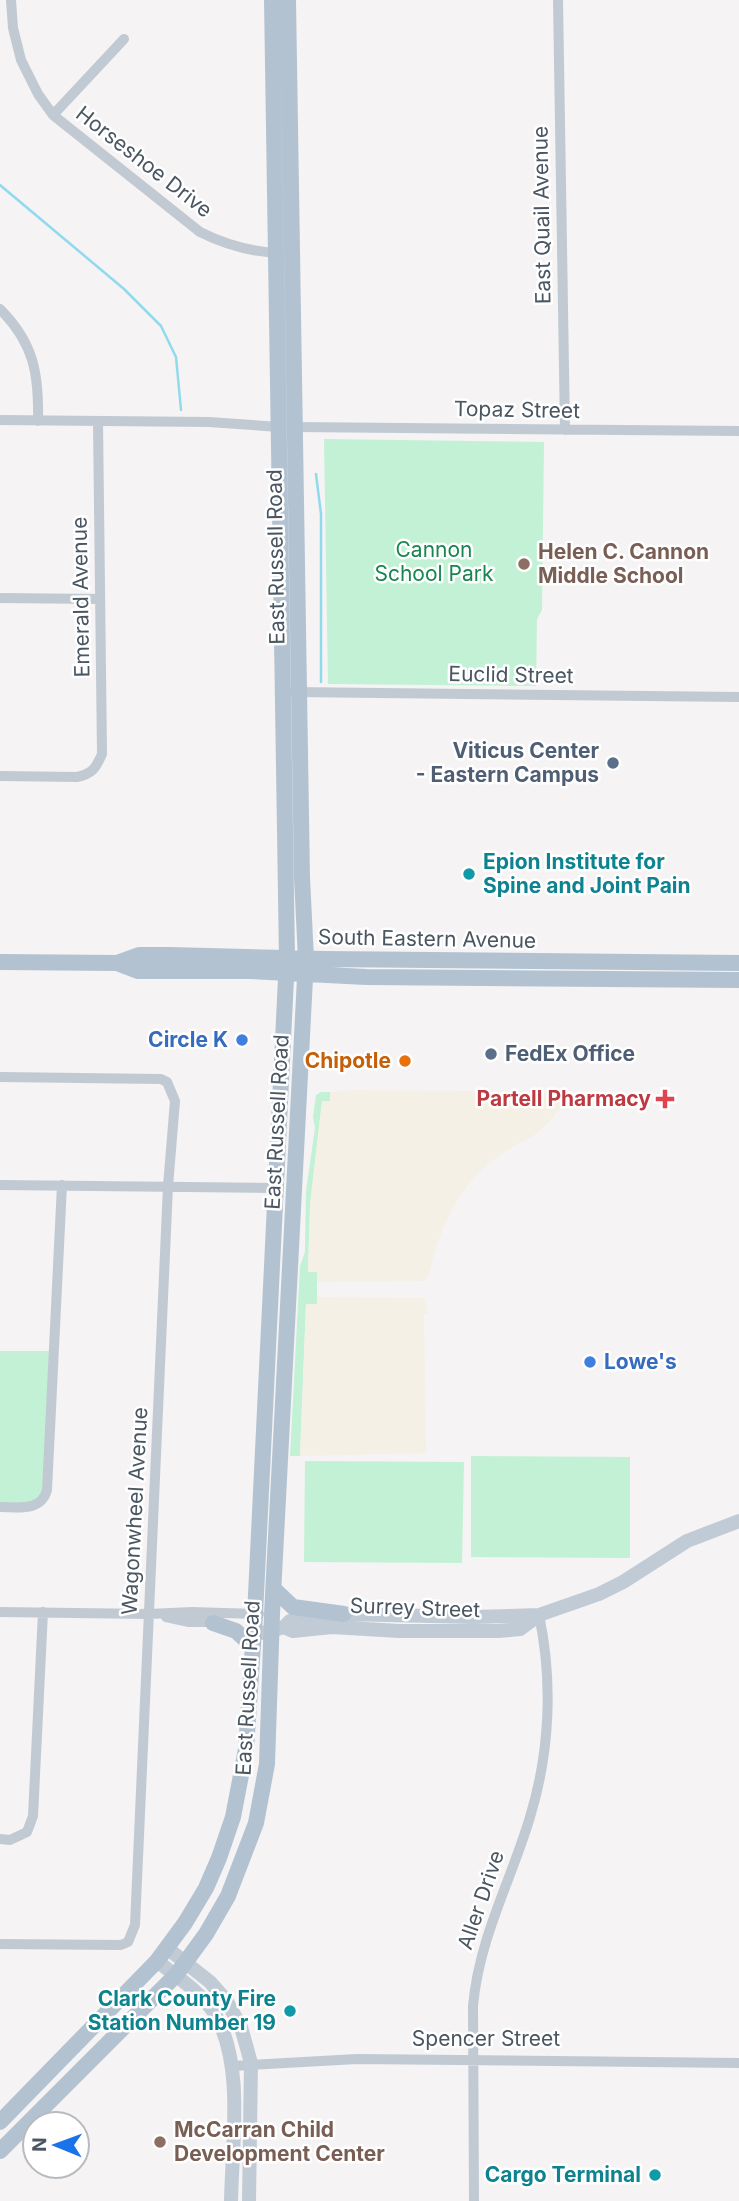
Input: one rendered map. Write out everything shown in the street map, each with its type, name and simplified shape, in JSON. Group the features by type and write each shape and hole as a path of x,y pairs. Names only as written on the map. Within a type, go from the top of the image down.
{"main road":[{"name":"East Russell Road","path":"0,2124 162,1955 206,1888 233,1817 246,1749 252,1641 248,1615 276,1188 286,965 292,730 300,692 287,427 284,253 272,0"},
{"name":"East Russell Road","path":"0,2151 180,1969 206,1934 228,1896 256,1823 267,1764 276,1624 274,1589 305,966 292,730 283,692 287,427 290,422 285,406 282,336 277,322 284,253 288,0"},
{"name":"South Eastern Avenue","path":"0,962 117,963 139,955 305,966 739,963"},
{"path":"581,962 585,980"},
{"name":"South Eastern Avenue","path":"305,966 366,977 739,981"},
{"path":"271,1290 289,1290"},
{"path":"274,1589 293,1607 344,1615"},
{"path":"213,1623 236,1631 252,1641"}],"street":[{"name":"Horseshoe Drive","path":"11,0 13,28 21,60 38,94 60,122 200,232 245,250 284,253"},
{"name":"East Quail Avenue","path":"558,0 565,430"},
{"path":"53,114 124,39"},
{"path":"0,309 19,331 32,356 39,384 38,421"},
{"name":"Topaz Street","path":"0,420 209,422 287,427 739,431"},
{"name":"Emerald Avenue","path":"0,776 87,775 95,769 102,754 98,422"},
{"path":"0,598 100,599"},
{"name":"Euclid Street","path":"283,692 739,697"},
{"name":"Wagonwheel Avenue","path":"0,1077 161,1079 167,1082 175,1101 168,1186 135,1925 128,1942 121,1945 0,1944"},
{"path":"0,1185 276,1188"},
{"path":"0,1507 28,1507 41,1501 47,1490 62,1185"},
{"name":"Surrey Street","path":"0,1612 232,1613 248,1615 293,1631 332,1626 399,1631 499,1632 520,1629 539,1615 599,1594 623,1582 687,1541 739,1521"},
{"path":"0,1839 10,1840 27,1832 33,1816 43,1612"},
{"name":"Surrey Street","path":"149,1614 189,1622 213,1623 248,1615"},
{"name":"Surrey Street","path":"252,1641 276,1624 290,1620 344,1615 539,1615"},
{"name":"Aller Drive","path":"474,2201 473,2006 480,1958 530,1817 542,1772 548,1711 546,1660 539,1615"},
{"path":"364,1627 374,1624 412,1625 421,1616"},
{"path":"162,1955 180,1969 211,2009 224,2031 233,2066 231,2201"},
{"path":"180,1969 210,1982 226,2000 241,2027 251,2063 249,2201"},
{"name":"Spencer Street","path":"233,2066 357,2059 739,2063"},
{"path":"0,2124 13,2138"}],"green space":[{"name":"Cannon School Park","path":"324,439 544,442 542,610 537,619 536,686 328,684"},
{"path":"330,1092 330,1101 322,1102 310,1205 308,1271 317,1272 317,1304 306,1304 300,1456 290,1456 300,1266 305,1252 306,1191 315,1128 313,1117 316,1095"},
{"path":"0,1351 55,1351 47,1493 37,1504 0,1504"},
{"path":"471,1456 630,1457 630,1558 471,1557"},
{"path":"305,1461 464,1462 462,1563 304,1562"}],"sand":[{"path":"330,1092 559,1092 564,1093 566,1100 543,1128 492,1161 466,1188 447,1220 429,1275 424,1281 317,1282 317,1272 308,1272 310,1205 322,1101 330,1101"},
{"path":"317,1297 424,1298 428,1314 424,1314 426,1453 300,1456 306,1304 317,1304"}],"waterway":[{"path":"0,185 124,289 161,326 176,357 181,410"},
{"path":"316,474 321,514 321,682"}],"place":[{"name":"Helen C. Cannon Middle School","path":"524,564"},
{"name":"Viticus Center - Eastern Campus","path":"613,763"},
{"name":"Epion Institute for Spine and Joint Pain","path":"469,874"},
{"name":"Circle K","path":"242,1040"},
{"name":"FedEx Office","path":"491,1054"},
{"name":"Chipotle","path":"405,1061"},
{"name":"Partell Pharmacy","path":"665,1099"},
{"name":"Lowe's","path":"590,1362"},
{"name":"Clark County Fire Station Number 19","path":"290,2011"},
{"name":"McCarran Child Development Center","path":"160,2142"},
{"name":"Cargo Terminal","path":"655,2175"}]}
